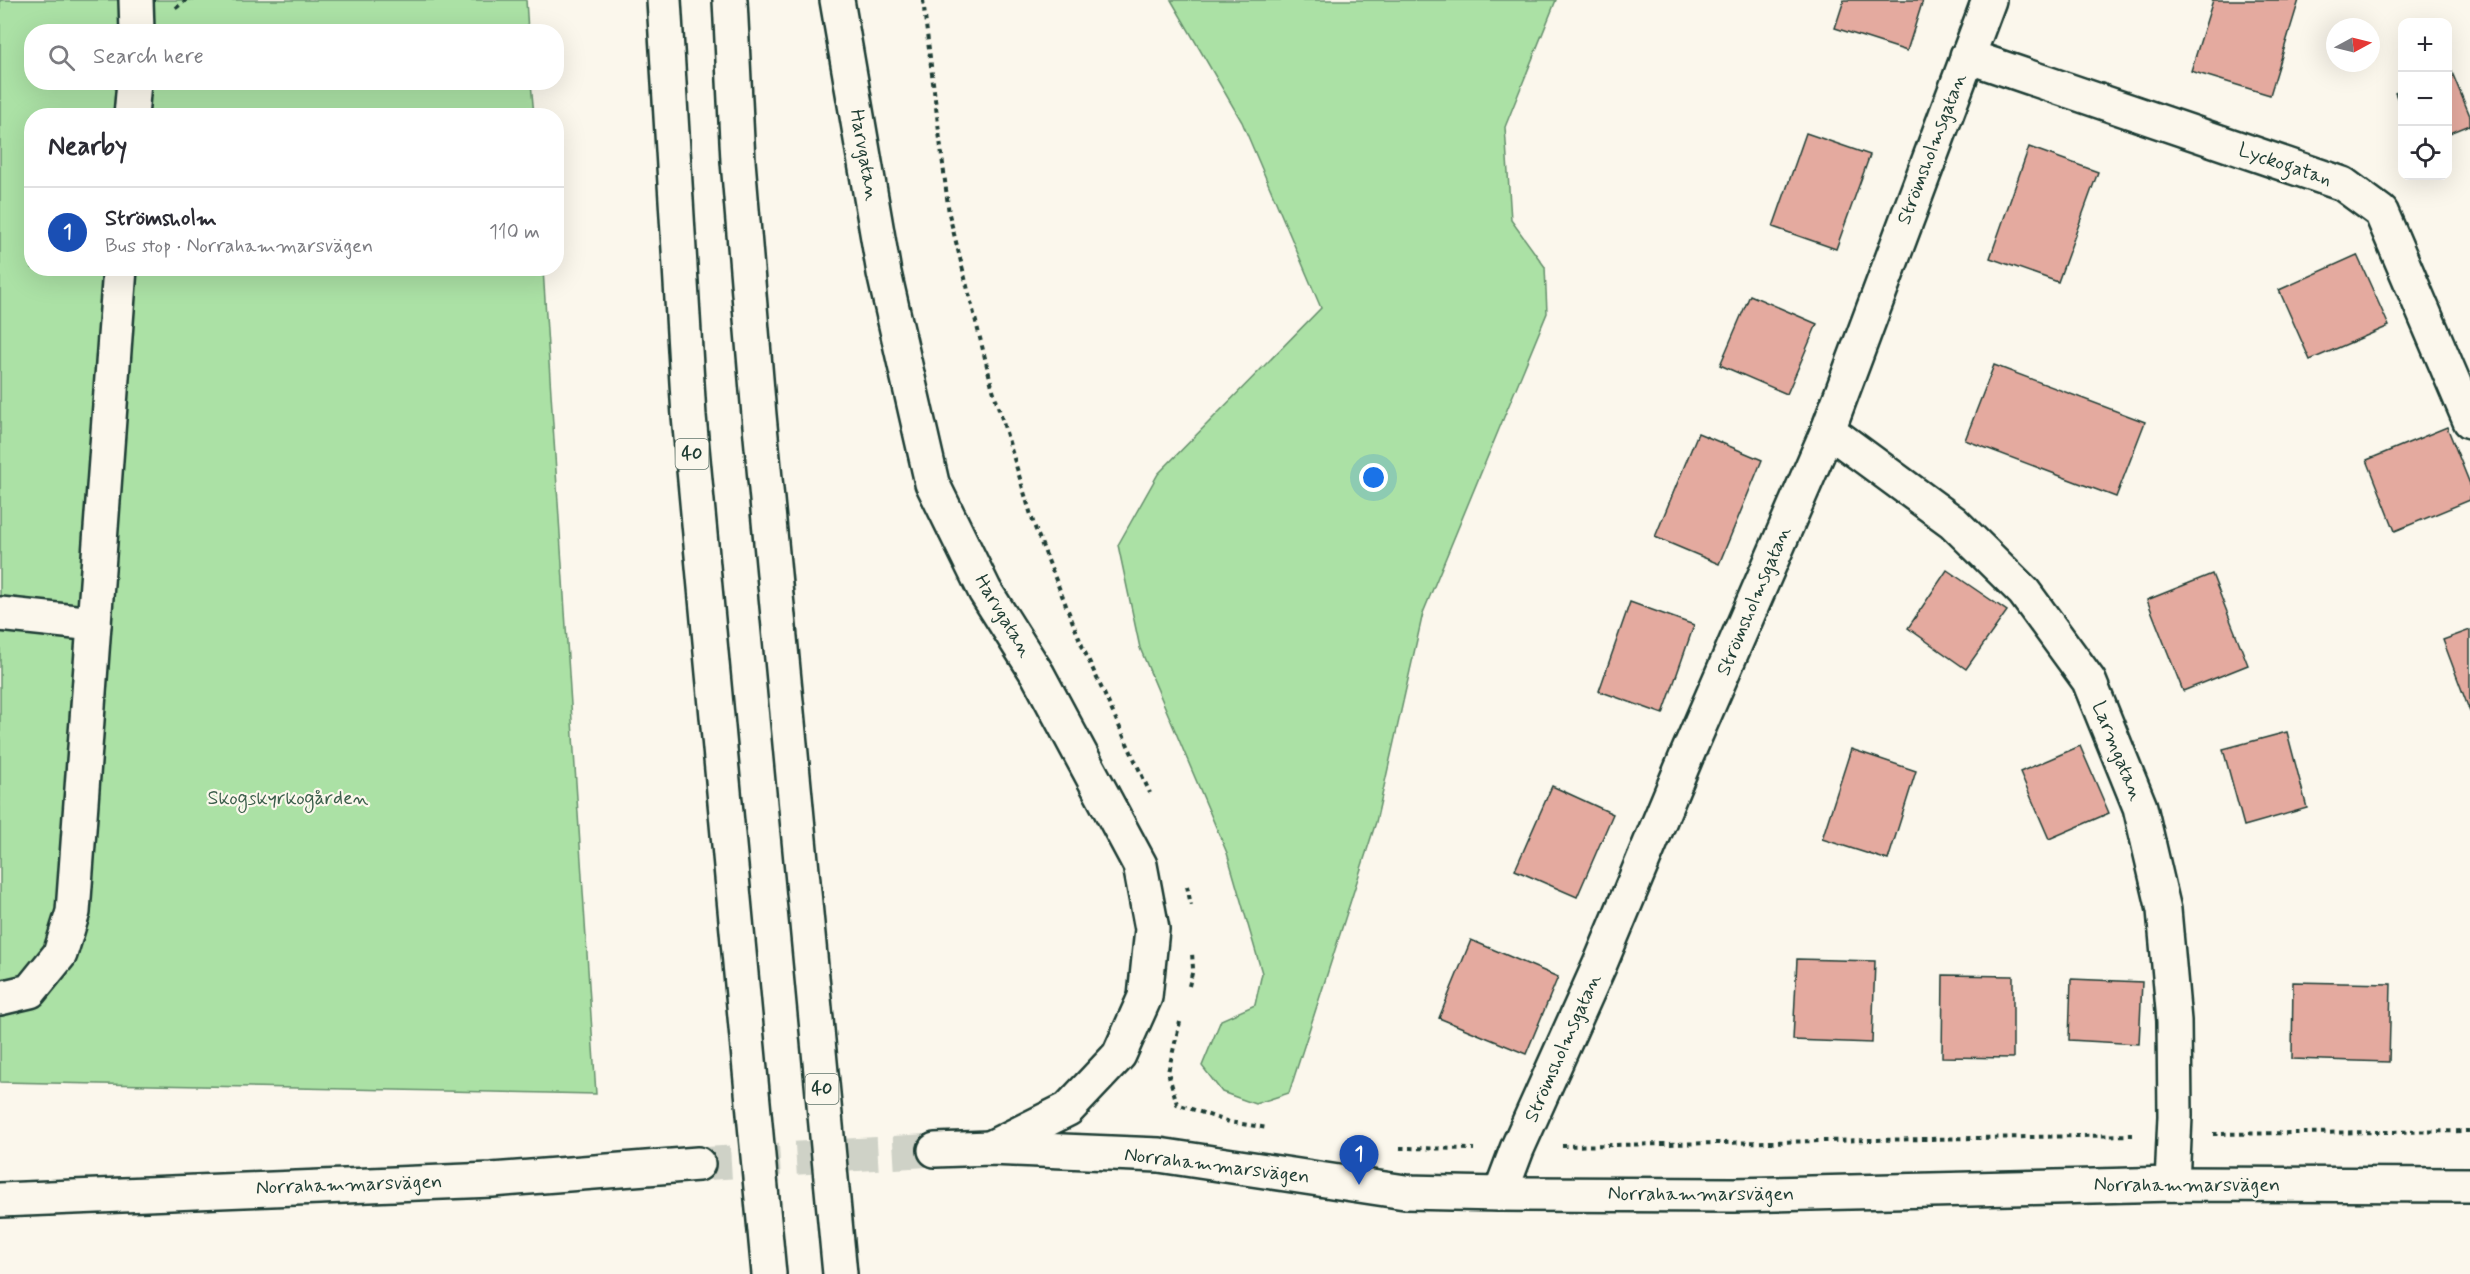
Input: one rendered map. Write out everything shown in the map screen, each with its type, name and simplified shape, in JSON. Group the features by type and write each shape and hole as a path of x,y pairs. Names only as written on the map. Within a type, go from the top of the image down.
{"main road":[{"path":"136,0 137,24"},
{"name":"40","path":"664,0 689,416 769,1274"},
{"name":"40","path":"730,0 738,161 758,403 840,1274"},
{"name":"Harvgatan","path":"837,0 884,273 932,483 986,591 1038,675 1140,865 1152,929 1145,997 1119,1055 1068,1109 990,1148"},
{"name":"Strömsholmsgatan","path":"1500,1194 1517,1149 1600,964 1687,755 1828,430 1989,0"},
{"name":"Lyckogatan","path":"1967,56 2343,184 2372,205 2381,212 2470,421"},
{"path":"132,108 133,90"},
{"path":"0,998 30,991 60,954 73,912 119,276"},
{"name":"Larmgatan","path":"1828,430 1953,522 2024,592 2090,681 2140,807 2164,910 2174,1021 2172,1184"},
{"path":"0,614 94,624"},
{"name":"Norrahammarsvägen","path":"935,1150 990,1148 1159,1155 1405,1192 1734,1195 2172,1184 2470,1185"},
{"name":"Norrahammarsvägen","path":"0,1200 492,1180 698,1164"}],"path":[{"path":"923,0 949,214 992,386 1034,525 1083,648 1153,800"},
{"path":"1186,884 1191,895 1191,916"},
{"path":"1188,990 1193,969 1192,948"},
{"path":"1183,1011 1168,1072 1178,1104 1229,1122 1278,1130"},
{"path":"1390,1148 1517,1149 2470,1131"}],"green space":[{"name":"Skogskyrkogården","path":"0,0 526,0 528,24 24,24 24,90 532,90 533,108 24,108 24,276 543,276 596,1094 0,1082"},
{"path":"1171,0 1556,0 1505,127 1511,220 1545,267 1547,313 1423,613 1376,822 1289,1093 1255,1104 1222,1092 1202,1066 1221,1020 1255,1005 1262,973 1227,853 1140,648 1118,545 1158,474 1321,308 1242,122"}],"building":[{"path":"1844,0 1923,0 1907,51 1835,28"},
{"path":"2213,0 2299,0 2270,95 2191,71"},
{"path":"2452,72 2470,116 2470,125 2452,132"},
{"path":"1806,133 1870,155 1836,249 1773,227"},
{"path":"2029,147 2098,172 2058,282 1990,258"},
{"path":"2357,255 2389,326 2310,360 2279,290"},
{"path":"1750,295 1817,324 1787,394 1720,365"},
{"path":"1994,365 2145,422 2116,497 1965,440"},
{"path":"2447,427 2470,484 2470,500 2395,531 2367,460"},
{"path":"1698,433 1762,460 1719,564 1655,537"},
{"path":"1947,570 2007,611 1966,669 1908,628"},
{"path":"2212,574 2248,665 2183,691 2147,600"},
{"path":"1630,602 1694,625 1663,714 1599,691"},
{"path":"2470,630 2470,712 2443,640"},
{"path":"2287,732 2307,808 2244,826 2223,749"},
{"path":"2080,746 2109,813 2049,839 2020,772"},
{"path":"1851,749 1916,771 1888,860 1822,839"},
{"path":"1552,786 1613,814 1577,897 1515,870"},
{"path":"1471,940 1558,977 1526,1054 1439,1018"},
{"path":"1797,959 1875,961 1872,1043 1793,1040"},
{"path":"1943,975 2013,976 2013,1058 1942,1057"},
{"path":"2071,979 2142,982 2139,1044 2069,1040"},
{"path":"2293,982 2391,984 2389,1062 2292,1059"}],"tunnel":[{"path":"698,1164 935,1150"}],"place":[{"name":"Strömsholm","path":"1359,1185"}]}
